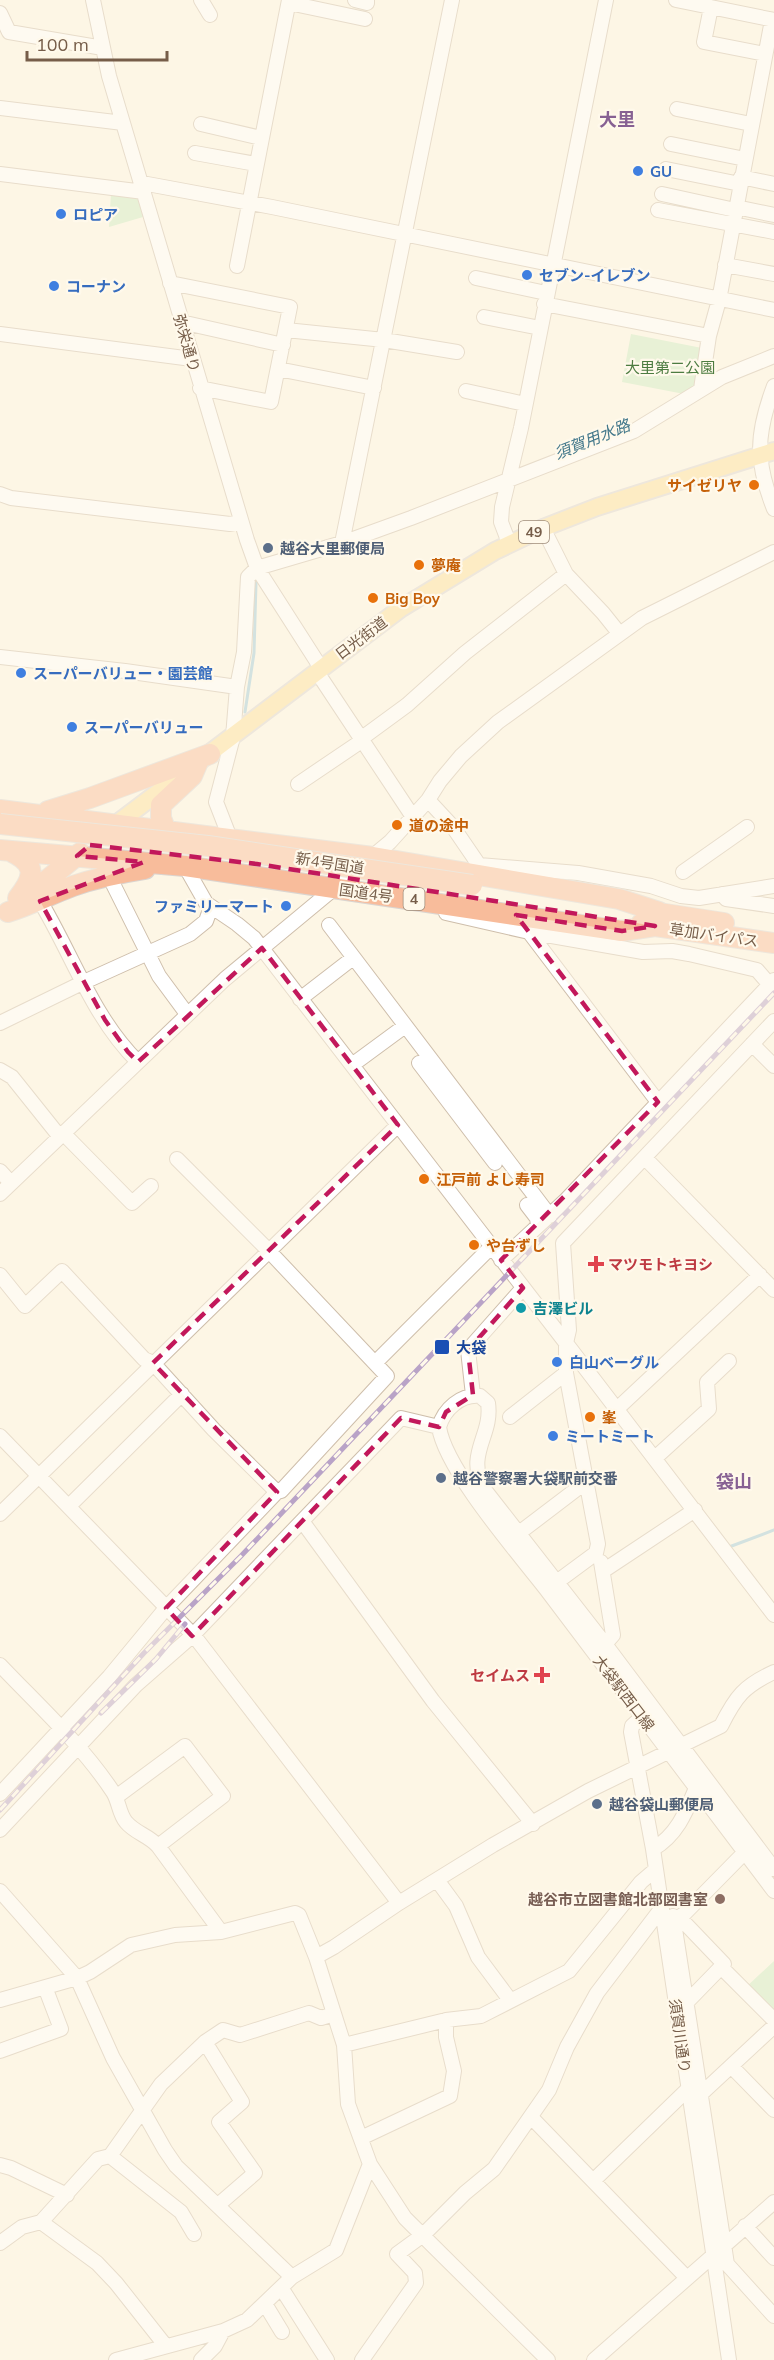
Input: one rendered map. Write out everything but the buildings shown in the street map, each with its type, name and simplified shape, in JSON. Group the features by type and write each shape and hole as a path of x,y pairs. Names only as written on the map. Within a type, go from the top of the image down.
{"highway":[{"path":"39,813 69,806 204,758"},
{"path":"166,831 161,818 161,805 192,776 204,758"},
{"path":"0,810 39,813 115,825"},
{"name":"新4号国道","path":"0,824 208,846 471,891 657,919"},
{"name":"4","path":"115,825 373,857 619,899 657,919"},
{"name":"日光街道","path":"4,915 115,825"},
{"path":"3,845 23,858 30,876 30,882 4,915"},
{"name":"新4号国道","path":"3,845 257,864 471,891"},
{"name":"国道4号","path":"3,845 77,856 179,866 622,931 657,919"},
{"name":"4","path":"4,915 75,885 109,876 179,866"},
{"name":"草加バイパス","path":"657,919 774,932"},
{"name":"草加バイパス","path":"657,919 774,943"}],"main road":[{"name":"日光街道","path":"115,825 423,594 509,543 597,507 767,453"}],"street":[{"name":"弥栄通り","path":"93,0 123,123 200,388 257,568 413,818"},
{"path":"201,0 210,15"},
{"path":"355,0 367,3 367,0"},
{"path":"342,543 452,0"},
{"path":"509,543 501,522 508,480 606,0"},
{"path":"676,0 773,20 740,180 719,300 709,336 701,388"},
{"path":"237,266 289,2 364,19"},
{"path":"711,7 704,42 765,54"},
{"path":"0,13 9,32 103,48"},
{"path":"0,108 123,123"},
{"path":"677,109 751,124"},
{"path":"201,124 261,138"},
{"path":"671,144 745,159"},
{"path":"195,153 256,164"},
{"path":"666,169 774,184"},
{"path":"0,174 143,188 248,202 774,310"},
{"path":"662,194 774,215"},
{"path":"658,210 774,232"},
{"path":"725,265 774,274"},
{"path":"476,278 545,298 709,336"},
{"path":"170,283 290,307 271,402 200,388"},
{"path":"484,317 540,328"},
{"path":"181,322 283,345"},
{"path":"286,330 384,340 457,352"},
{"path":"0,334 192,359"},
{"path":"230,838 216,802 233,737 237,687 244,652 248,577 257,568 342,543 634,431 701,388 774,356"},
{"path":"278,369 374,388"},
{"path":"774,386 760,429 767,453 774,509"},
{"path":"466,391 525,404"},
{"path":"0,494 11,498 230,524 241,522"},
{"path":"543,528 566,574 603,613 618,633"},
{"path":"0,1194 187,1014 262,948 373,857 413,818 461,756 498,722 618,633 657,609 709,586 774,552"},
{"path":"298,784 407,705 465,653 566,574"},
{"path":"0,657 125,671 237,687"},
{"path":"428,800 453,827 479,865"},
{"path":"683,872 747,827"},
{"path":"418,865 423,861 578,873 651,886 681,896 699,898 774,886"},
{"path":"179,866 206,903 249,933 262,948 501,1260 618,1408 774,1615"},
{"path":"109,876 162,981 187,1014"},
{"path":"721,893 726,899 774,906"},
{"path":"420,900 429,909 529,932 643,952 672,951 689,954 757,970 772,982 550,1216 501,1260"},
{"path":"40,901 113,1032 138,1062"},
{"path":"0,1023 198,929 208,917 211,907"},
{"path":"329,925 405,1026 468,1118 495,1163"},
{"path":"529,932 658,1102"},
{"path":"300,999 353,958"},
{"path":"552,1586 596,1553 598,1544 566,1373 566,1343 569,1330 563,1243 774,1021"},
{"path":"352,1065 405,1026"},
{"path":"752,1044 774,1066"},
{"path":"419,1063 550,1216"},
{"path":"0,1070 12,1077 62,1135 132,1203 151,1186"},
{"path":"0,1514 398,1125"},
{"path":"645,1158 774,1290"},
{"path":"0,1794 110,1677 166,1608 277,1492 281,1491 387,1377 268,1250 180,1162"},
{"path":"0,1171 11,1183"},
{"path":"527,1205 537,1218 538,1225"},
{"path":"375,1363 491,1247"},
{"path":"0,1275 24,1306 62,1271 144,1359 153,1363 214,1430 277,1492"},
{"path":"618,1408 760,1275"},
{"path":"472,1395 468,1350 523,1288"},
{"path":"656,1458 709,1408 707,1382 729,1361"},
{"path":"510,1417 566,1373"},
{"path":"69,1506 182,1394"},
{"path":"472,1395 485,1399 489,1408 477,1457 480,1492 456,1466 442,1439 439,1427 446,1412 460,1400 472,1395"},
{"path":"0,1830 136,1685 192,1636 401,1418 439,1427"},
{"path":"0,1436 195,1637 399,1903"},
{"path":"456,1466 477,1457"},
{"path":"519,1533 586,1482"},
{"name":"大袋駅西口線","path":"480,1492 519,1533 552,1586 642,1717 774,1891"},
{"name":"大袋駅西口線","path":"480,1492 552,1586 605,1644 774,1869"},
{"path":"603,1571 695,1510"},
{"path":"302,1521 433,1701 533,1824"},
{"path":"596,1553 600,1558 603,1571 613,1635 605,1644"},
{"path":"0,1665 78,1747 116,1797 124,1820 136,1832 150,1837 158,1846 221,1932"},
{"path":"316,1957 399,1903 533,1824 636,1767 721,1726 731,1705 750,1683 774,1672"},
{"name":"須賀川通り","path":"642,1717 632,1726 631,1732 656,1870 669,1915 729,2360"},
{"path":"116,1797 185,1746 223,1796 158,1846"},
{"path":"653,1849 666,1841 683,1818 696,1788"},
{"path":"362,2360 416,2283 415,2273 397,2254 423,2235 465,2193 494,2169 549,2090 567,2048 597,1993 669,1915 745,1852"},
{"path":"344,2045 446,2020 481,2016 569,1971 641,1882 656,1870"},
{"path":"437,1880 456,1906 478,1957 510,2000"},
{"path":"0,1891 77,1978 113,2058 176,2166 292,2277"},
{"path":"0,2000 77,1978 131,1945 183,1934 221,1932 295,1913 298,1915 316,1957 344,2045 348,2103 370,2164 405,2218 548,2360"},
{"path":"669,1915 724,1964 688,2001"},
{"path":"669,1915 688,2001 693,2093 727,2264 774,2316"},
{"path":"721,1967 774,2020"},
{"path":"0,2051 61,2029 45,1987"},
{"path":"0,2243 22,2227 41,2222 98,2159 110,2156 160,2084 205,2042 223,2030 240,2035 309,2013 321,2018 334,2014"},
{"path":"361,2138 450,2096 454,2071 446,2037 446,2020"},
{"path":"593,2181 693,2093 732,2067 774,2027"},
{"path":"205,2042 242,2102 219,2122 255,2173 218,2205"},
{"path":"732,2067 774,2110"},
{"path":"531,2117 687,2278"},
{"path":"110,2156 181,2212 194,2234"},
{"path":"123,2359 165,2345 223,2331 247,2320 292,2277 336,2250 370,2164"},
{"path":"0,2165 11,2168 66,2195"},
{"path":"594,2360 774,2202"},
{"path":"41,2222 97,2263 116,2283 165,2345"},
{"path":"745,2226 774,2258"},
{"path":"282,2289 327,2360"},
{"path":"265,2304 282,2332"},
{"path":"201,2360 215,2346 223,2331"}],"highlighted area":[{"path":"90,845 257,864 655,926 622,931 516,915 658,1102 501,1260 523,1288 468,1350 473,1395 446,1412 439,1427 401,1418 192,1636 166,1608 277,1492 153,1363 398,1125 262,948 138,1062 128,1052 105,1020 40,901 144,862 77,856"}],"green space":[{"path":"111,193 132,195 138,199 143,217 109,227"},
{"name":"大里第二公園","path":"631,334 702,348 695,387 684,394 622,382"},
{"path":"774,1961 774,2018 744,1989"}],"waterway":[{"name":"須賀用水路","path":"245,712 254,653 256,583"},
{"path":"729,1547 774,1530"}],"railway":[{"path":"0,1810 144,1653 241,1556 774,993"},
{"path":"101,1713 156,1659 185,1624"}],"place":[{"name":"GU","path":"638,171"},
{"name":"ロピア","path":"61,214"},
{"name":"セブン-イレブン","path":"527,275"},
{"name":"コーナン","path":"54,286"},
{"name":"サイゼリヤ","path":"754,485"},
{"name":"越谷大里郵便局","path":"268,548"},
{"name":"夢庵","path":"419,565"},
{"name":"Big Boy","path":"373,598"},
{"name":"スーパーバリュー・園芸館","path":"21,673"},
{"name":"スーパーバリュー","path":"72,727"},
{"name":"道の途中","path":"397,825"},
{"name":"ファミリーマート","path":"286,906"},
{"name":"江戸前 よし寿司","path":"424,1179"},
{"name":"や台ずし","path":"474,1245"},
{"name":"マツモトキヨシ","path":"596,1264"},
{"name":"吉澤ビル","path":"521,1308"},
{"name":"大袋","path":"442,1347"},
{"name":"白山ベーグル","path":"557,1362"},
{"name":"峯","path":"590,1417"},
{"name":"ミートミート","path":"553,1436"},
{"name":"越谷警察署大袋駅前交番","path":"441,1478"},
{"name":"セイムス","path":"542,1675"},
{"name":"越谷袋山郵便局","path":"597,1804"},
{"name":"越谷市立図書館北部図書室","path":"720,1899"}],"district":[{"name":"大里","path":"617,119"},
{"name":"袋山","path":"734,1481"}]}
